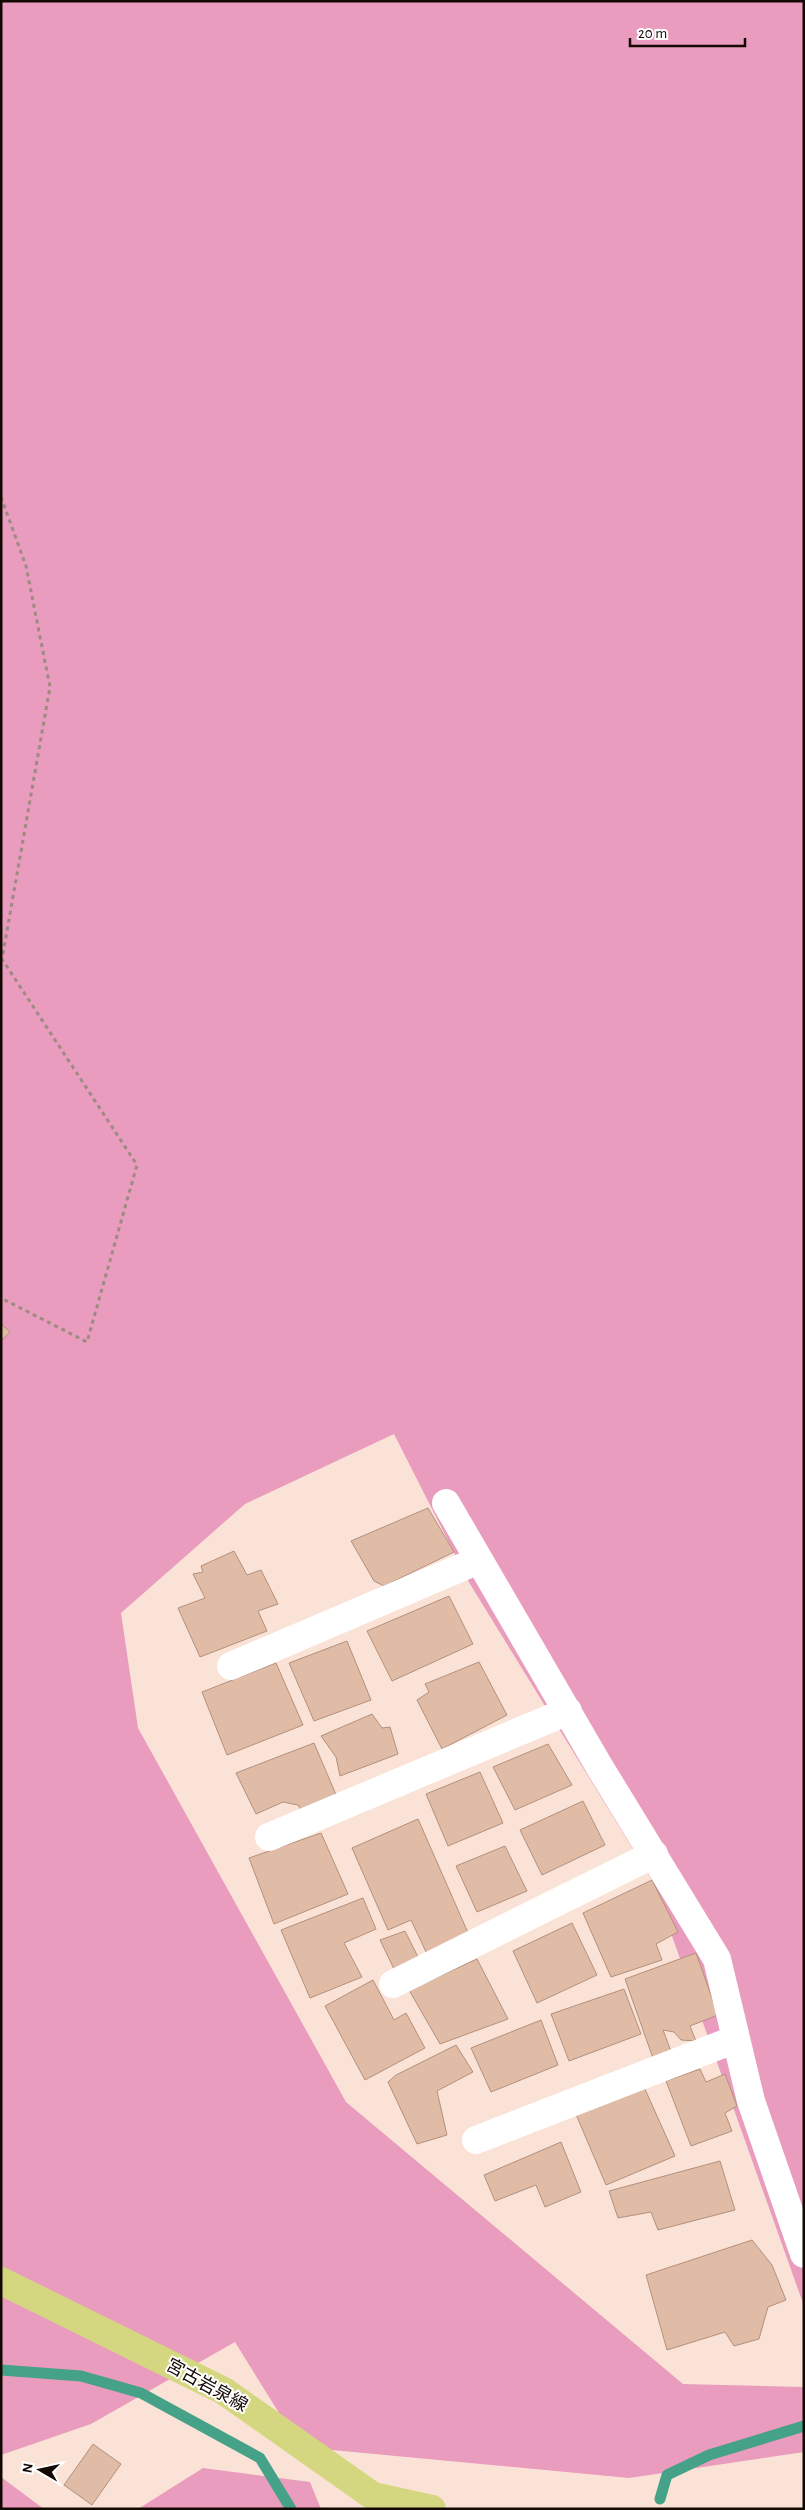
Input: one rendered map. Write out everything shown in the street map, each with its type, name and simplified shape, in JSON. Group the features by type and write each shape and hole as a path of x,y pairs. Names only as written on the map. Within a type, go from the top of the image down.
{"main road":[{"name":"宮古岩泉線","path":"1,2281 224,2391 373,2496 432,2509"}],"street":[{"path":"446,1504 568,1712 717,1959 750,2100 804,2254"},
{"path":"231,1666 479,1560"},
{"path":"270,1837 568,1712"},
{"path":"393,1984 654,1854"},
{"path":"476,2140 736,2039"}],"path":[{"path":"1,497 26,566 50,688 2,958 137,1165 88,1342 1,1298"}],"shaded area":[{"path":"1,1 804,1 804,2306 652,1880 470,1584 394,1434 245,1504 121,1613 138,1728 346,2102 683,2384 804,2387 804,2452 629,2478 300,2447 235,2342 91,2424 1,2455"},
{"path":"203,2468 310,2482 321,2509 138,2509"},
{"path":"1,2477 44,2509 1,2509"}],"building":[{"path":"1,1324 10,1332 1,1341"},
{"path":"428,1508 454,1552 384,1586 374,1581 351,1541"},
{"path":"234,1551 247,1575 261,1570 278,1604 258,1611 267,1631 200,1657 178,1608 205,1598 193,1574 203,1572 201,1566"},
{"path":"449,1596 473,1644 392,1681 367,1631"},
{"path":"347,1641 371,1700 314,1721 289,1663"},
{"path":"479,1662 507,1715 442,1749 417,1700 429,1692 425,1684"},
{"path":"276,1663 303,1725 227,1755 202,1692"},
{"path":"372,1714 382,1728 390,1727 398,1754 340,1776 336,1757 321,1736"},
{"path":"314,1743 337,1797 302,1811 298,1805 283,1802 256,1814 236,1773"},
{"path":"548,1744 572,1785 515,1810 493,1767"},
{"path":"480,1772 503,1823 448,1846 426,1794"},
{"path":"583,1801 605,1845 542,1875 520,1830"},
{"path":"418,1819 469,1935 427,1954 411,1920 388,1930 352,1848"},
{"path":"321,1833 348,1894 274,1924 249,1858"},
{"path":"505,1846 527,1891 477,1912 456,1866"},
{"path":"652,1880 678,1932 656,1944 662,1960 611,1977 583,1913"},
{"path":"363,1898 376,1929 344,1943 362,1977 310,1998 281,1930"},
{"path":"572,1923 597,1975 537,2003 513,1951"},
{"path":"405,1931 418,1957 394,1969 380,1940"},
{"path":"696,1953 718,2015 690,2026 696,2041 681,2040 674,2032 663,2030 672,2054 654,2061 625,1979"},
{"path":"477,1959 508,2019 440,2044 409,1990"},
{"path":"373,1980 394,2020 406,2013 425,2048 365,2080 325,2006"},
{"path":"624,1989 641,2034 569,2061 551,2014"},
{"path":"541,2020 558,2065 491,2092 471,2048"},
{"path":"456,2045 473,2072 437,2091 447,2135 417,2144 388,2082 396,2075"},
{"path":"700,2069 706,2082 725,2074 737,2106 725,2113 732,2131 691,2146 666,2081"},
{"path":"644,2087 675,2156 606,2185 575,2112"},
{"path":"561,2142 581,2192 545,2207 536,2185 495,2201 484,2175"},
{"path":"720,2161 735,2210 658,2230 651,2212 618,2218 609,2191"},
{"path":"752,2240 772,2265 786,2300 768,2307 759,2339 734,2346 725,2332 667,2350 646,2275"},
{"path":"93,2444 121,2464 92,2505 64,2485"}],"waterway":[{"path":"1,2370 81,2376 141,2393 260,2458 291,2509"},
{"path":"660,2499 667,2475 709,2455 804,2426"}]}
